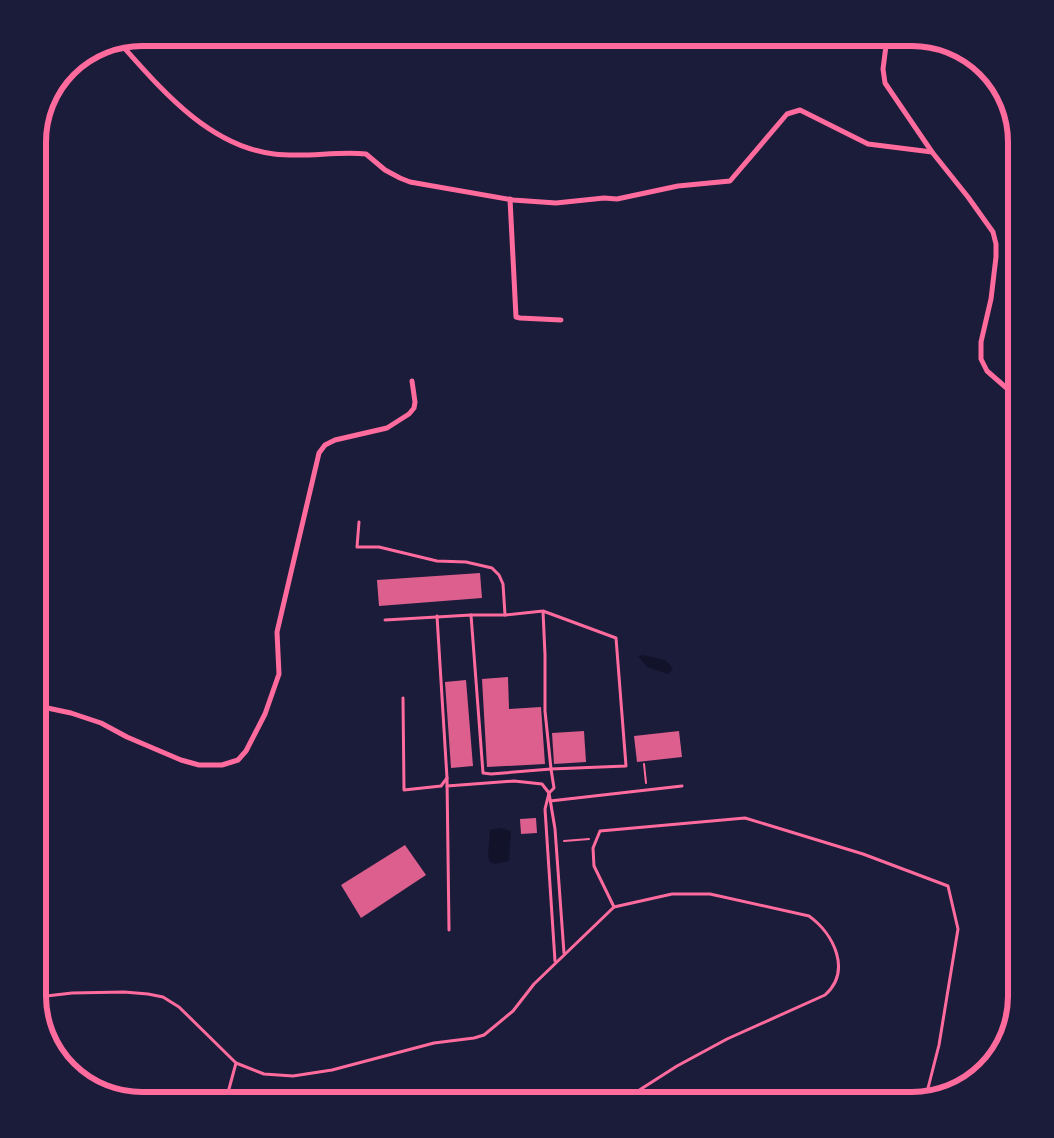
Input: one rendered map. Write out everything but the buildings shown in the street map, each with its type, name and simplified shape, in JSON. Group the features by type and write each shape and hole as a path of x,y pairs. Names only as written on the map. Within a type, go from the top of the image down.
{"street":[{"path":"886,46 883,69 885,83 932,152 993,232 996,244 996,257 991,299 981,342 981,359 987,371 1008,389"},
{"path":"125,48 145,71 183,108 213,131 239,145 273,154 366,154 385,170 410,182 538,203 604,198 617,199 678,186 730,181 787,114 800,110 868,144 932,152"},
{"path":"510,199 516,317 561,320"},
{"path":"46,708 101,722 127,737 181,760 199,765 222,764 238,760 246,751 265,714 279,674 276,632 289,585 319,453 325,445 335,440 387,428 409,414 416,402 412,381"}],"lane":[{"path":"359,522 357,546 379,547 437,561 466,562 492,568 499,575 503,584 505,615"},
{"path":"543,611 545,711 554,788 549,793 545,809 555,962"},
{"path":"385,620 437,616 471,615 505,615 543,611 616,638 626,766 483,773 471,615"},
{"path":"437,616 447,778 449,930"},
{"path":"403,698 404,790 441,786 447,778"},
{"path":"447,786 514,781 542,784 549,793 556,842 564,954"},
{"path":"550,801 682,786"},
{"path":"614,907 594,866 592,848 600,831 745,818 863,854 948,886 958,929 939,1045 927,1090"},
{"path":"46,996 72,993 124,992 163,997 179,1007 236,1063 264,1074 294,1076 332,1070 434,1043 484,1035 513,1011 534,984 555,962 614,907 672,894 710,894 809,916 819,923 828,934 836,950 838,964 836,984 825,995 726,1039 677,1066 636,1092"},
{"path":"228,1092 236,1063"}],"path":[{"path":"644,764 647,790"},
{"path":"556,842 597,838"}],"shaded area":[{"path":"643,655 665,660 673,669 668,674 647,667 638,656"},
{"path":"500,828 511,831 509,861 495,864 490,862 488,856 490,830"}]}
